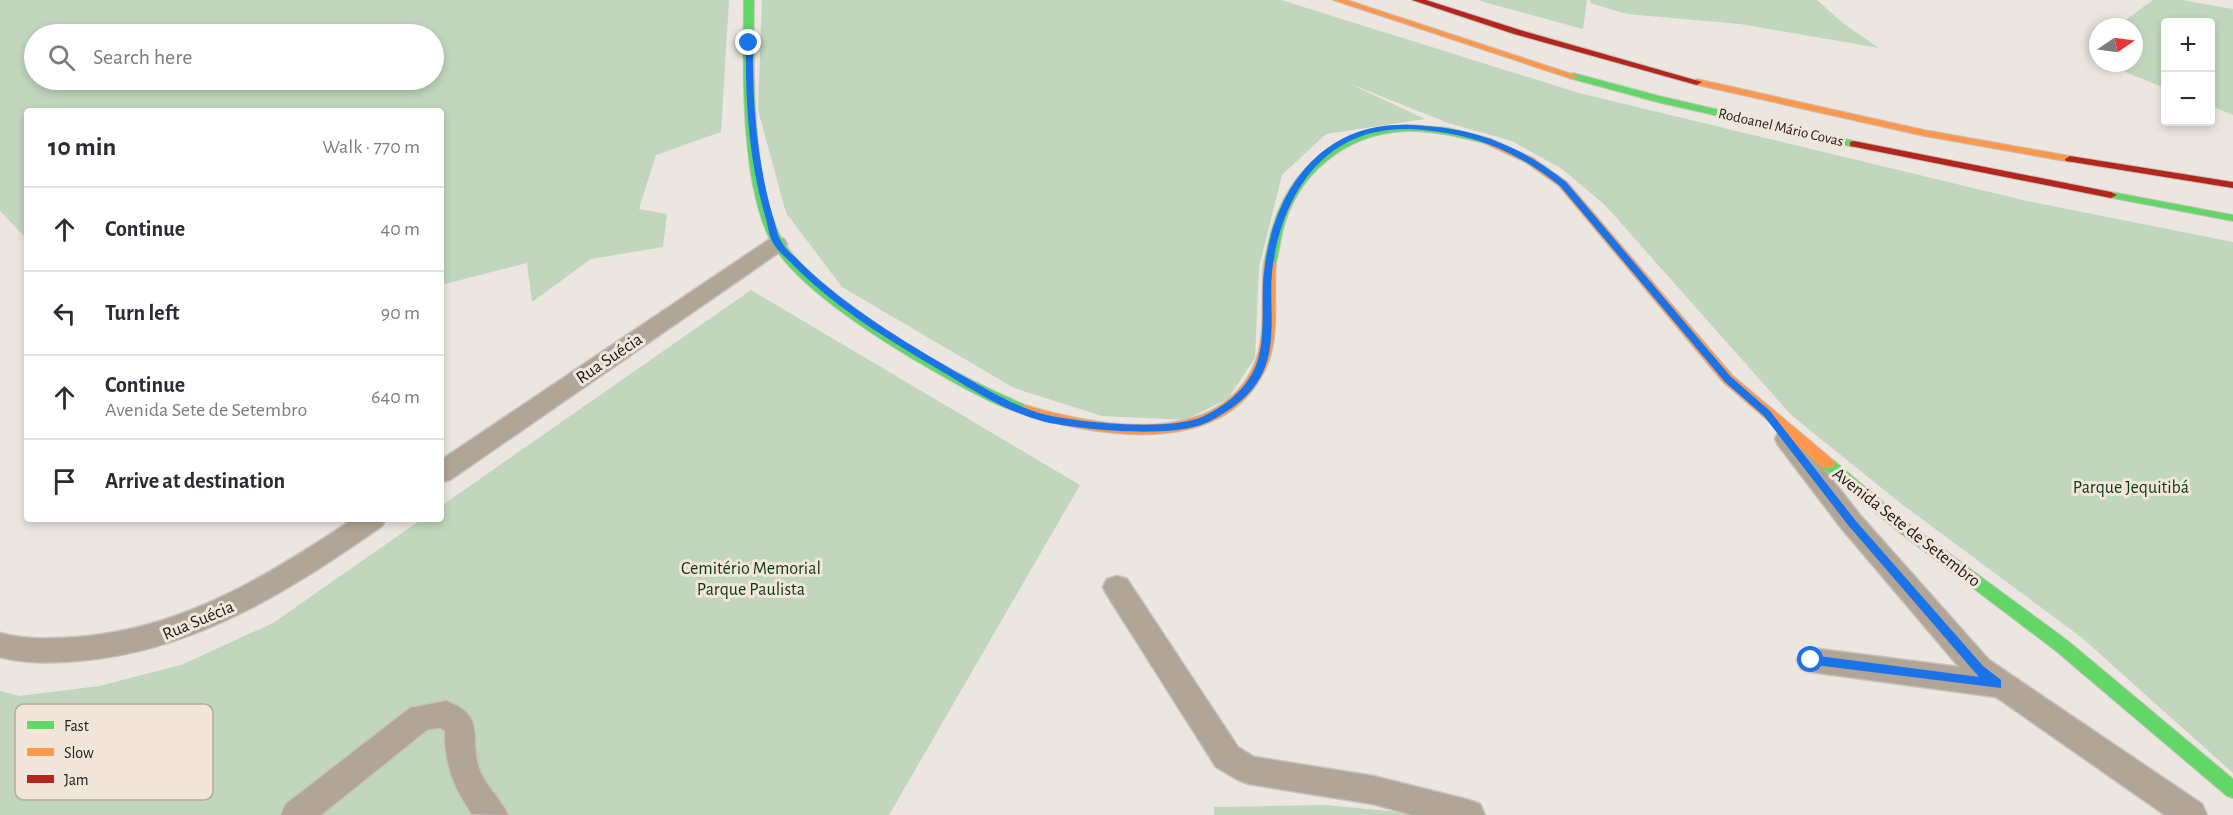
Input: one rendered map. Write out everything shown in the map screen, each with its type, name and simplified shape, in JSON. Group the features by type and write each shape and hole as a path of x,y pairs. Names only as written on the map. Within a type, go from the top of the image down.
{"main road":[{"name":"Avenida Sete de Setembro","path":"749,0 749,82 761,188 777,244 824,290 897,341 1001,402 1045,418 1099,426 1151,428 1201,422 1232,405 1258,371 1267,331 1268,273 1277,226 1290,194 1320,157 1348,137 1370,130 1400,126 1428,128 1480,138 1512,149 1537,163 1563,184 1728,379 1767,413 1904,528 2062,646 2233,790"},
{"name":"Rodoanel Mário Covas","path":"1338,0 1448,38 1654,98 1852,144 2233,218"},
{"name":"Rodoanel Mário Covas","path":"1417,0 1565,46 1734,90 2087,163 2233,185"}],"street":[{"name":"Rua Suécia","path":"444,471 777,244"},
{"path":"1767,413 1851,522 1979,669 1996,684 2191,815"},
{"name":"Rua Suécia","path":"0,645 50,650 100,650 137,643 186,628 291,575 370,522"},
{"path":"1117,587 1227,757 1249,770 1373,790 1469,815"},
{"path":"1811,660 1996,684"},
{"path":"297,815 421,717 446,714 460,725 459,751 468,783 492,815"}],"green space":[{"path":"0,0 729,0 721,132 656,155 639,209 667,214 663,247 591,259 532,302 527,263 444,284 444,108 24,108 24,236 0,211"},
{"name":"Parque Jequitibá","path":"762,0 1281,0 1579,93 2027,201 2233,242 2233,773 2082,638 1899,502 1791,415 1605,205 1562,169 1512,141 1448,123 1348,83 1425,119 1326,134 1282,175 1259,267 1255,358 1228,399 1185,420 1102,416 1014,388 842,287 786,213 758,110"},
{"path":"1479,0 1587,0 1583,29"},
{"path":"1590,0 1817,0 1844,24 1879,48 1740,24 1627,14 1590,3"},
{"path":"2153,0 2182,0 2233,9 2233,115 2215,108 2215,18 2161,18 2161,86 2125,72 2143,72 2143,18 2128,18"},
{"name":"Cemitério Memorial Parque Paulista","path":"751,290 1080,485 889,815 0,815 0,691 19,696 99,686 181,665 273,623 418,522 444,522 444,504"},
{"path":"1325,805 1432,815 1214,815 1214,807"}],"traffic: fast":[{"path":"749,0 750,90 756,160 768,221 778,243 796,265 822,289 891,339 965,383 1025,410"},
{"path":"1573,76 1657,99 1854,144"},
{"path":"1270,263 1279,222 1295,188 1317,162 1344,143 1375,132 1410,128 1448,131 1488,141"},
{"path":"2111,195 2233,218"},
{"path":"1828,464 1904,528 2062,646 2233,790"}],"traffic: slow":[{"path":"1338,0 1573,76"},
{"path":"1697,82 1924,133 2070,159"},
{"path":"1488,141 1529,160 1563,184 1728,379 1828,464"},
{"path":"1025,410 1086,426 1122,429 1158,429 1192,423 1221,411 1245,391 1261,363 1266,338 1270,263"}],"traffic: jam":[{"path":"1417,0 1517,32 1697,82"},
{"path":"1854,144 2111,195"},
{"path":"2070,159 2233,185"}],"route":[{"path":"749,43 749,82 761,188 770,228 777,244 824,290 897,341 1001,402 1045,418 1099,426 1151,428 1201,422 1232,405 1258,371 1267,331 1268,273 1277,226 1290,194 1320,157 1348,137 1370,130 1400,126 1428,128 1480,138 1512,149 1537,163 1563,184 1728,379 1767,413 1851,522 1979,669 1996,684 1811,660"}]}
